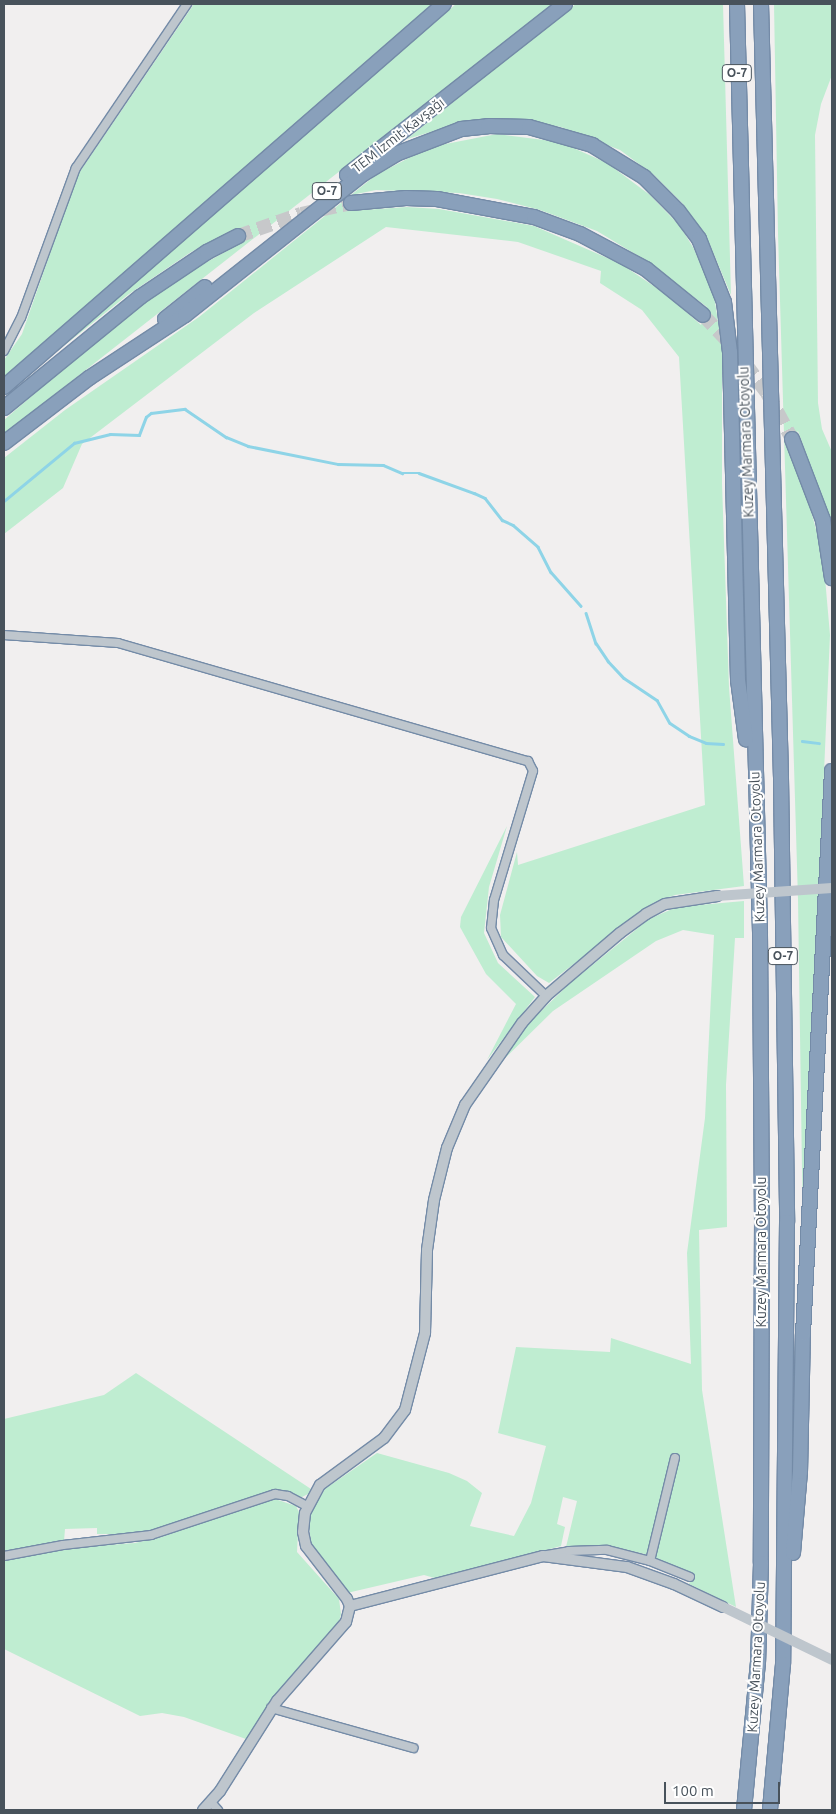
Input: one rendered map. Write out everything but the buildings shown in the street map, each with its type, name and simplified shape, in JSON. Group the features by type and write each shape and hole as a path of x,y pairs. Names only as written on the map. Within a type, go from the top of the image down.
{"highway":[{"path":"4,387 444,4"},
{"name":"TEM İzmit Kavşağı","path":"90,378 565,4"},
{"name":"Kuzey Marmara Otoyolu","path":"737,4 738,142 760,934 761,1563 758,1662 744,1810"},
{"name":"Kuzey Marmara Otoyolu","path":"761,4 782,883 787,1222 783,1664 770,1810"},
{"path":"90,378 185,315 363,174 415,144 461,129 508,126 544,130 592,145 644,177 678,211 709,259 728,321 738,680 756,813"},
{"path":"351,203 406,198 437,199 503,209 553,223 622,255 646,269 703,316"},
{"path":"4,408 140,297 207,252 238,236"},
{"name":"O-7","path":"4,443 90,378"},
{"path":"792,439 823,520 832,578"},
{"path":"783,1664 800,1472 802,1354 832,770"}],"street":[{"path":"4,350 21,318 73,173 187,4"},
{"path":"4,635 118,643 528,761 533,771 494,900 491,928 503,955 546,996"},
{"path":"350,1606 306,1546 302,1528 307,1506 320,1485 384,1438 405,1410 422,1355 430,1224 447,1148 477,1084 522,1023 546,996 646,914 683,900 832,888"},
{"path":"650,1561 675,1458"},
{"path":"4,1556 63,1545 160,1533 275,1494 288,1496 307,1506"},
{"path":"350,1606 542,1556 569,1551 607,1550 650,1561 690,1577"},
{"path":"542,1556 627,1567 665,1580 832,1660"},
{"path":"203,1810 214,1806 272,1708 339,1633 346,1622 350,1606"},
{"path":"272,1708 413,1748"}],"green space":[{"path":"194,4 432,4 4,377 4,360 22,334 77,176"},
{"path":"456,4 553,4 4,434 4,420 114,325 175,280 241,243 234,229 191,252 129,294 26,376"},
{"path":"576,4 723,4 731,295 710,245 683,204 654,175 620,150 561,127 513,120 461,123 407,139"},
{"path":"774,4 832,4 832,75 821,104 815,135 818,403 822,429 832,452 832,527 798,431 788,444 805,489 823,555 830,635 803,1254 800,1240 803,1239 798,899 778,234"},
{"path":"497,134 560,142 607,163 650,195 680,226 694,249 714,296 722,347 722,483 729,687 744,886 675,895 653,903 549,983 537,976 501,937 500,915 517,852 518,865 705,805 679,357 642,310 600,283 601,271 518,242 386,227 254,313 82,444 63,488 4,534 4,458 65,410 199,317 376,175 430,147","holes":["376,190 459,193 497,199 540,210 597,231 645,260 707,307 701,325 667,295 621,264 534,226 439,209 407,207 349,211 356,194"]},
{"path":"507,826 489,887 484,933 498,963 535,997 487,1060 516,1004 486,974 460,927 461,917"},
{"path":"744,901 744,938 735,938 726,1085 727,1227 699,1230 702,1390 736,1607 689,1584 693,1574 654,1557 678,1456 673,1454 649,1555 609,1546 566,1547 577,1501 563,1497 557,1524 565,1527 561,1546 438,1579 424,1575 347,1593 311,1546 309,1523 312,1510 325,1489 377,1453 449,1473 467,1481 482,1493 470,1526 514,1536 531,1503 546,1446 498,1433 516,1347 610,1352 611,1338 691,1364 687,1253 705,1118 714,935 683,930 656,941 553,1011 490,1073 531,1021 568,985 649,919 677,907"},
{"path":"136,1373 311,1489 308,1494 300,1498 287,1491 270,1491 140,1534 97,1534 97,1528 65,1529 64,1541 4,1554 4,1419 104,1395"},
{"path":"275,1499 296,1506 299,1512 297,1552 339,1599 341,1614 338,1626 270,1701 246,1739 184,1717 162,1713 140,1716 4,1649 4,1560 82,1547 135,1543 162,1537 253,1503"}],"waterway":[{"path":"4,501 74,443 110,434 139,435 146,417 151,413 185,409 226,437 248,446 338,464 383,465 402,473 419,473 485,498 502,520 513,525 538,547 551,572 581,606"},
{"path":"586,613 596,643 608,661 624,678 657,700 670,723 689,736 706,743 723,744"},
{"path":"802,741 819,743"}],"tunnel":[{"path":"238,236 301,214 351,203"},
{"path":"703,315 733,347 767,393 792,439"}]}
